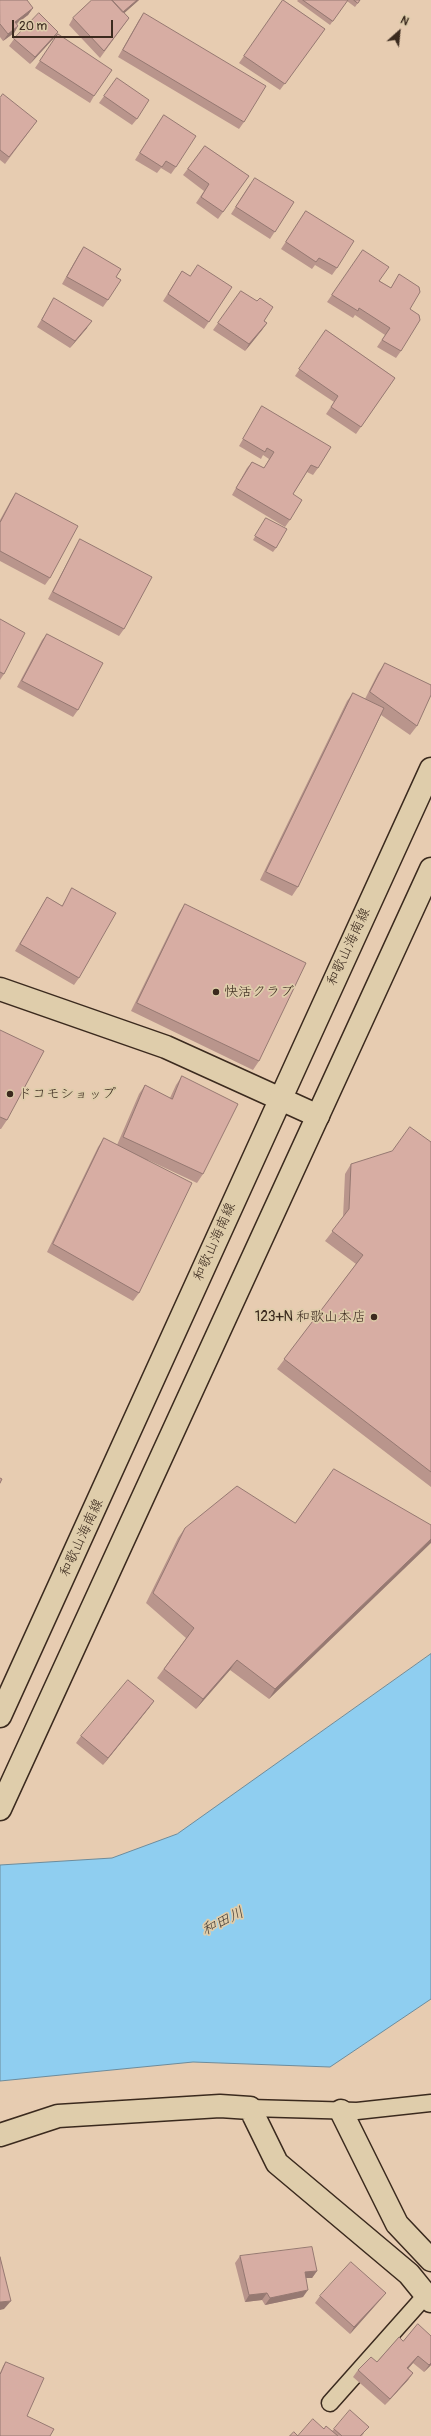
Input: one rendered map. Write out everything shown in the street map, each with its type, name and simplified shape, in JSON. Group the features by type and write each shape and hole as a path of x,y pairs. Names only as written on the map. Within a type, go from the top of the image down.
{"main road":[{"name":"和歌山海南線","path":"0,1716 107,1485 280,1098 431,769"},
{"path":"0,1809 431,869"},
{"path":"0,989 166,1047 318,1116"},
{"path":"0,2135 58,2116 220,2106 250,2108 277,2164 409,2274 428,2298"},
{"path":"341,2111 397,2224 431,2260"}],"lane":[{"path":"250,2108 357,2111 431,2103"},
{"path":"330,2403 428,2298"}],"water":[{"name":"和田川","path":"431,1654 431,1999 330,2067 193,2062 0,2081 0,1865 112,1858 177,1834"}],"building":[{"path":"0,0 27,0 33,8 15,22 18,26 8,34 0,24"},
{"path":"92,0 112,0 129,18 104,51 73,18"},
{"path":"112,0 137,0 123,12"},
{"path":"283,0 325,29 285,84 244,56"},
{"path":"303,0 348,0 333,21"},
{"path":"39,13 58,32 35,57 14,39"},
{"path":"144,13 266,86 244,122 123,50"},
{"path":"58,34 112,70 94,96 40,61"},
{"path":"117,78 149,100 137,119 104,96"},
{"path":"3,94 37,121 9,157 0,150 0,98"},
{"path":"164,115 196,136 176,167 166,161 162,167 140,153"},
{"path":"205,146 249,176 223,212 201,197 209,184 188,169"},
{"path":"255,178 294,202 275,232 236,207"},
{"path":"306,211 354,241 337,268 319,258 316,262 286,242"},
{"path":"84,247 121,269 116,277 121,280 108,300 67,277"},
{"path":"363,250 389,267 379,281 391,288 399,274 419,287 420,292 410,309 419,315 420,320 401,351 382,340 390,328 359,308 358,311 332,295"},
{"path":"198,265 232,287 209,322 168,294 182,271 190,276"},
{"path":"241,291 257,301 260,298 273,307 264,321 267,323 249,344 218,323"},
{"path":"54,298 92,321 75,341 42,320"},
{"path":"326,330 395,378 361,427 331,407 338,396 299,369"},
{"path":"262,406 331,447 318,468 311,465 293,494 302,500 290,520 236,488 252,462 264,468 274,452 267,448 265,452 243,439"},
{"path":"16,493 78,526 50,578 0,551 0,523"},
{"path":"266,518 287,529 276,548 255,536"},
{"path":"80,539 152,577 124,629 53,592"},
{"path":"0,619 25,633 4,674 0,672"},
{"path":"47,634 103,663 78,710 22,681"},
{"path":"385,663 431,685 431,695 417,726 370,692"},
{"path":"353,693 384,708 298,887 266,872"},
{"path":"72,888 116,913 79,978 20,944 47,897 62,906"},
{"name":"快活クラブ","path":"185,904 306,963 259,1061 137,1003"},
{"name":"ドコモショップ","path":"0,1030 44,1051 7,1120 0,1117"},
{"path":"182,1076 238,1104 203,1174 123,1137 145,1085 172,1099"},
{"name":"123+N 和歌山本店","path":"410,1127 431,1142 431,1472 284,1359 363,1255 332,1231 349,1209 351,1164 392,1151"},
{"path":"104,1138 192,1183 139,1293 53,1244"},
{"path":"334,1469 431,1525 431,1539 275,1689 237,1660 203,1699 164,1669 194,1628 153,1593 185,1528 237,1486 295,1523"},
{"path":"128,1680 154,1701 108,1758 81,1736"},
{"path":"312,2247 317,2271 305,2272 308,2290 270,2298 267,2293 249,2295 240,2256"},
{"path":"0,2257 11,2301 0,2302"},
{"path":"351,2262 386,2293 354,2327 320,2296"},
{"path":"418,2324 431,2336 431,2363 429,2365 418,2356 407,2368 413,2373 390,2399 358,2370 371,2357 377,2362 399,2337 403,2341"},
{"path":"6,2362 44,2378 27,2416 54,2429 50,2436 0,2436 0,2375"},
{"path":"350,2410 369,2427 360,2436 342,2436 334,2429"},
{"path":"313,2419 324,2429 326,2426 338,2436 298,2436"},
{"path":"294,2432 298,2436 290,2436"}],"place":[{"name":"快活クラブ","path":"216,992"},
{"name":"ドコモショップ","path":"10,1094"},
{"name":"123+N 和歌山本店","path":"374,1317"}]}
